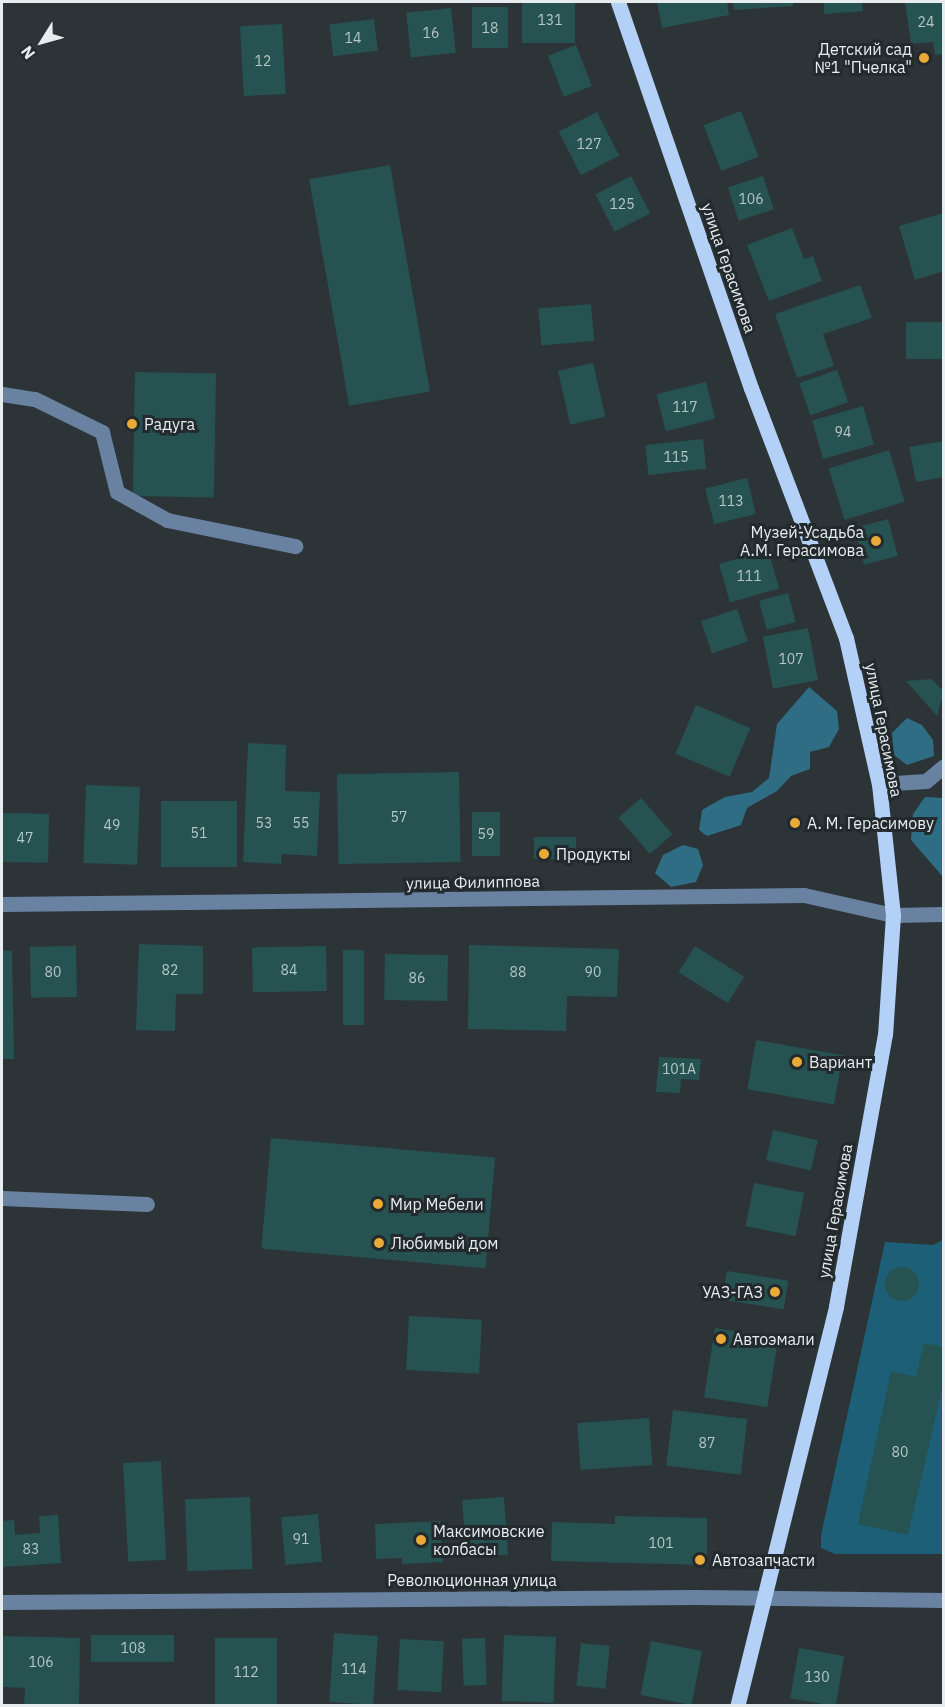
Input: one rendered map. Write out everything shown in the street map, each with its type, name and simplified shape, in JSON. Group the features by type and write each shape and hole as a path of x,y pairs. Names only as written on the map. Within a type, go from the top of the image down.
{"main road":[{"name":"улица Герасимова","path":"618,2 751,388 846,638 879,784 892,915 885,1034 836,1307 737,1706"}],"street":[{"path":"2,394 35,399 102,432 117,492 167,520 294,546"},
{"path":"879,784 926,781 944,766"},
{"name":"улица Филиппова","path":"2,904 804,896 892,915 944,914"},
{"path":"2,1198 147,1204"},
{"name":"Революционная улица","path":"2,1602 944,1600"}],"shaded area":[{"path":"809,687 837,711 839,729 829,747 810,752 810,769 791,776 777,791 747,808 741,825 707,836 699,830 702,810 725,797 752,792 769,778 777,724"},
{"path":"907,718 922,725 933,740 934,756 907,765 894,755 892,733"},
{"path":"925,797 943,798 943,877 911,840 913,814"},
{"path":"683,845 698,849 703,865 696,882 671,887 655,873 663,855"},
{"path":"943,1240 943,1554 835,1554 821,1548 821,1535 885,1242 933,1245"}],"building":[{"path":"522,2 575,2 575,43 522,43"},
{"path":"657,2 727,2 729,15 662,28"},
{"path":"733,2 793,2 793,6 734,10"},
{"path":"824,2 862,2 863,11 824,14"},
{"path":"905,2 944,2 944,54 935,55 933,42 911,44"},
{"path":"472,7 508,7 508,48 472,48"},
{"path":"451,8 456,53 411,57 406,13"},
{"path":"374,19 378,51 333,56 329,24"},
{"path":"282,24 286,94 244,96 240,26"},
{"path":"576,45 592,86 564,97 548,56"},
{"path":"741,111 759,157 721,171 704,125"},
{"path":"597,112 619,156 581,175 559,132"},
{"path":"390,165 430,392 349,406 309,179"},
{"path":"631,176 650,213 614,232 595,194"},
{"path":"763,176 774,209 739,221 728,187"},
{"path":"944,213 944,271 915,280 899,226"},
{"path":"792,228 804,259 813,256 822,281 769,301 747,245"},
{"path":"860,285 872,318 823,334 834,366 797,378 775,314"},
{"path":"591,304 594,341 541,345 538,309"},
{"path":"906,322 944,322 944,359 906,359"},
{"path":"593,363 605,417 570,425 558,371"},
{"path":"837,370 848,402 810,415 799,383"},
{"path":"135,372 216,373 214,497 133,496"},
{"path":"706,382 715,419 666,431 657,394"},
{"path":"863,406 874,444 823,459 812,421"},
{"path":"703,439 706,469 648,475 645,445"},
{"path":"944,441 944,477 916,482 909,447"},
{"path":"889,450 905,502 845,520 829,468"},
{"path":"747,478 756,514 714,524 705,488"},
{"name":"Музей-Усадьба А.М. Герасимова","path":"888,519 898,556 864,565 854,528"},
{"path":"768,550 779,588 730,603 719,564"},
{"path":"788,593 796,622 767,630 759,601"},
{"path":"737,609 748,641 712,654 701,621"},
{"path":"808,628 818,680 773,689 763,637"},
{"path":"932,679 944,692 937,716 906,681"},
{"path":"696,705 750,728 730,777 675,754"},
{"path":"248,743 286,745 285,791 320,792 317,856 282,854 281,864 243,862"},
{"path":"459,772 461,862 339,864 337,774"},
{"path":"86,785 140,787 137,865 83,863"},
{"path":"641,798 672,834 650,854 618,818"},
{"path":"161,801 237,801 237,867 161,867"},
{"path":"472,812 500,812 500,856 472,856"},
{"path":"2,813 49,814 48,863 2,862"},
{"path":"534,837 576,837 576,859 534,859"},
{"path":"139,944 203,946 203,994 176,994 175,1031 136,1030"},
{"path":"469,945 619,949 617,997 567,996 566,1031 468,1029"},
{"path":"76,946 77,997 31,998 30,947"},
{"path":"326,946 327,991 253,992 252,947"},
{"path":"695,946 744,977 728,1003 679,972"},
{"path":"2,950 12,951 14,1059 2,1059"},
{"path":"343,950 364,950 364,1025 343,1025"},
{"path":"385,954 448,955 447,1001 384,1000"},
{"path":"756,1040 843,1055 834,1105 747,1089"},
{"path":"659,1057 701,1059 699,1080 681,1079 680,1093 656,1092"},
{"path":"773,1130 818,1140 811,1171 766,1160"},
{"name":"Мир Мебели","path":"271,1138 495,1158 485,1268 261,1249"},
{"path":"754,1183 804,1193 796,1236 746,1226"},
{"path":"902,1267 914,1272 919,1284 914,1296 902,1301 890,1296 885,1284 890,1272"},
{"path":"727,1271 788,1281 784,1309 722,1300"},
{"path":"409,1316 482,1320 479,1374 406,1370"},
{"path":"715,1328 778,1338 767,1407 704,1397"},
{"path":"924,1343 944,1347 944,1381 908,1535 858,1524 891,1371 916,1377"},
{"path":"673,1410 747,1419 741,1475 666,1466"},
{"path":"649,1418 652,1465 580,1470 577,1423"},
{"path":"161,1461 166,1560 128,1562 123,1463"},
{"path":"250,1497 253,1569 188,1571 185,1499"},
{"path":"504,1497 508,1555 466,1558 462,1500"},
{"path":"318,1514 322,1562 285,1565 281,1517"},
{"path":"58,1515 61,1563 2,1567 2,1521 14,1520 15,1535 40,1533 39,1516"},
{"path":"615,1516 707,1518 707,1565 551,1561 552,1522 615,1524"},
{"name":"Максимовские колбасы","path":"440,1521 443,1562 402,1564 402,1558 376,1559 375,1524"},
{"path":"334,1633 378,1636 373,1705 329,1702"},
{"path":"91,1635 174,1635 174,1662 91,1662"},
{"path":"504,1635 556,1637 554,1703 502,1701"},
{"path":"2,1636 80,1638 79,1706 24,1706 25,1688 2,1687"},
{"path":"215,1638 277,1638 277,1706 215,1706"},
{"path":"485,1638 487,1685 464,1686 462,1639"},
{"path":"400,1639 444,1641 441,1692 397,1690"},
{"path":"651,1641 702,1651 692,1705 641,1695"},
{"path":"581,1643 610,1646 605,1689 577,1686"},
{"path":"799,1648 844,1656 835,1706 790,1698"}],"place":[{"name":"Детский сад №1 \"Пчелка\"","path":"924,58"},
{"name":"Радуга","path":"132,424"},
{"name":"Музей-Усадьба А.М. Герасимова","path":"876,541"},
{"name":"А. М. Герасимову","path":"795,823"},
{"name":"Продукты","path":"544,854"},
{"name":"Вариант","path":"797,1062"},
{"name":"Мир Мебели","path":"378,1204"},
{"name":"Любимый дом","path":"379,1243"},
{"name":"УАЗ-ГАЗ","path":"775,1292"},
{"name":"Автоэмали","path":"721,1339"},
{"name":"Максимовские колбасы","path":"421,1540"},
{"name":"Автозапчасти","path":"700,1560"}]}
